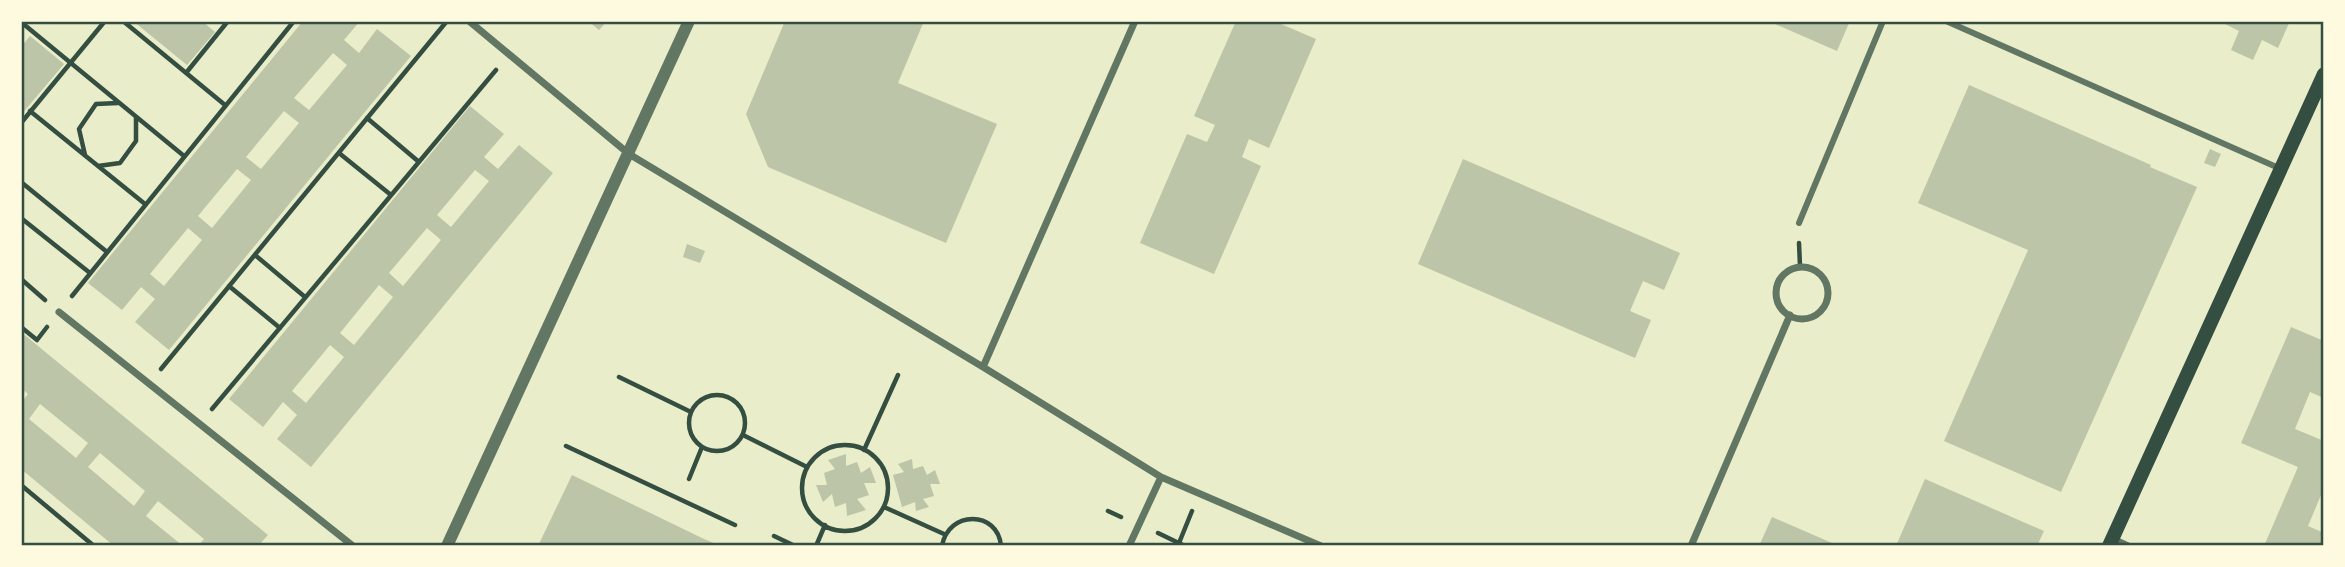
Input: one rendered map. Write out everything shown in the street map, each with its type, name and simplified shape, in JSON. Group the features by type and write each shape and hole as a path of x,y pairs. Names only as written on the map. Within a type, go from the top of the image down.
{"main road":[{"path":"2111,542 2324,74"}],"street":[{"path":"469,21 629,154 1161,477 1321,546"},
{"path":"447,546 689,21"},
{"path":"983,367 1135,21"},
{"path":"1799,223 1883,21"},
{"path":"1946,21 2281,169"},
{"path":"1798,266 1818,272 1829,292 1826,304 1818,314 1807,319 1790,315 1784,312 1777,301 1776,289 1780,277 1798,266"},
{"path":"59,312 353,546"},
{"path":"1691,546 1790,315"},
{"path":"1129,546 1161,477"},
{"path":"2111,542 2128,546"}],"path":[{"path":"21,123 105,21"},
{"path":"123,21 225,105"},
{"path":"186,73 228,21"},
{"path":"21,327 37,340 293,21"},
{"path":"150,382 447,21"},
{"path":"21,22 184,156"},
{"path":"200,424 509,54"},
{"path":"85,155 79,129 96,104 119,103"},
{"path":"30,111 145,204"},
{"path":"98,166 120,163 136,141 136,116"},
{"path":"367,118 419,162"},
{"path":"339,153 391,195"},
{"path":"21,181 107,252"},
{"path":"21,218 90,273"},
{"path":"255,255 306,297"},
{"path":"21,279 59,312"},
{"path":"229,286 280,328"},
{"path":"864,450 898,375"},
{"path":"619,377 691,412"},
{"path":"714,394 726,396 736,402 744,412 746,424 743,436 738,443 721,452 711,452 694,439 689,429 691,412 702,398 714,394"},
{"path":"743,436 807,467"},
{"path":"848,445 864,450 883,468 887,495 884,507 875,519 860,528 846,531 819,523 808,511 802,497 802,482 807,467 817,455 833,447 848,445"},
{"path":"566,446 735,525"},
{"path":"689,479 702,447"},
{"path":"21,485 94,546"},
{"path":"1179,543 1199,494"},
{"path":"884,507 944,534"},
{"path":"942,546 944,534 952,525 972,519 984,522 994,529 1001,546"},
{"path":"817,546 825,526"},
{"path":"774,536 795,546"}],"building":[{"path":"133,21 202,21 215,32 187,65"},
{"path":"303,21 360,21 344,40 359,53 377,29 411,56 169,350 135,322 155,299 141,287 122,310 88,283","holes":["333,53 347,65 309,110 294,98","284,111 299,123 261,169 246,157","237,169 251,180 212,228 198,216","188,228 202,240 164,286 150,274"]},
{"path":"588,21 607,21 599,30"},
{"path":"785,21 924,21 898,83 997,124 946,243 768,167 746,114"},
{"path":"1236,21 1274,21 1316,39 1269,148 1249,139 1242,157 1261,166 1214,274 1140,243 1187,134 1207,142 1215,125 1194,116"},
{"path":"1768,21 1850,21 1837,51"},
{"path":"2219,21 2290,21 2278,48 2262,40 2253,60 2231,50 2239,31"},
{"path":"30,36 64,64 21,115 21,47"},
{"path":"1969,85 2197,187 2061,492 1944,441 2028,250 1918,203"},
{"path":"470,106 504,134 484,157 498,169 519,145 553,173 311,467 277,439 297,415 283,402 263,427 229,399","holes":["475,170 489,181 451,227 437,215","427,228 441,240 403,286 389,273","379,285 393,297 354,345 340,333","330,345 344,357 306,403 292,391"]},
{"path":"2210,149 2221,154 2215,167 2204,163"},
{"path":"1463,159 1680,253 1664,290 1643,281 1630,311 1651,320 1635,358 1418,264"},
{"path":"687,244 705,251 700,263 683,257"},
{"path":"2291,327 2324,341 2324,398 2310,392 2295,429 2324,441 2324,488 2308,526 2324,533 2324,546 2264,546 2298,467 2241,443"},
{"path":"21,332 268,535 258,546 198,546 204,539 158,501 146,516 183,546 114,546 21,469 21,403 28,394 21,388","holes":["40,404 88,443 76,458 29,419","100,453 145,491 134,506 88,467"]},
{"path":"846,454 846,466 857,462 861,473 870,467 876,483 864,483 869,495 857,499 866,510 847,516 846,503 835,507 832,494 823,502 816,485 827,485 824,473 835,469 828,460"},
{"path":"912,459 913,469 923,466 927,475 935,470 940,484 930,484 934,496 923,499 929,507 916,511 915,502 902,507 893,475 904,472 898,464"},
{"path":"572,475 704,539 721,546 538,546"},
{"path":"1925,479 2044,531 2037,546 1896,546"},
{"path":"1772,517 1839,546 1759,546"}]}
